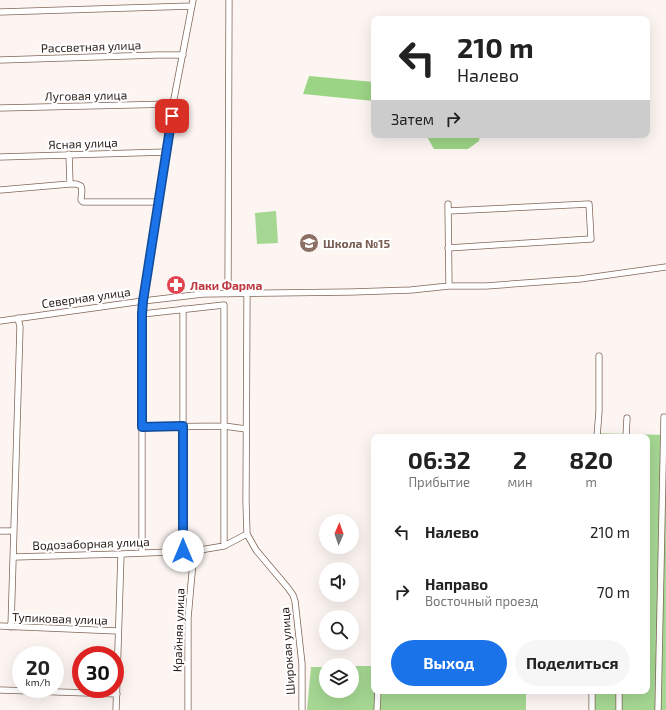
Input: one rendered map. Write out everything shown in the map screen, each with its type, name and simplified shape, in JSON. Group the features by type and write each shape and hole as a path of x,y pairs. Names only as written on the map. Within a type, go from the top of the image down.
{"street":[{"path":"228,294 229,0"},
{"path":"0,12 192,3 173,104 143,301 142,553"},
{"name":"Рассветная улица","path":"0,60 183,55"},
{"name":"Луговая улица","path":"0,108 173,104"},
{"name":"Ясная улица","path":"0,157 166,152"},
{"path":"69,154 70,184"},
{"path":"0,190 76,184 81,186 83,193 81,200 83,202 158,202"},
{"path":"448,204 449,286"},
{"path":"448,211 589,204 591,239 448,248"},
{"name":"Северная улица","path":"0,321 203,294 335,293 411,290 449,286 486,286 580,279 666,267"},
{"path":"247,294 247,534"},
{"path":"142,314 224,305 224,546"},
{"path":"183,309 183,551"},
{"path":"11,627 20,327 18,318"},
{"path":"597,434 599,411 599,356"},
{"path":"658,710 664,417"},
{"path":"626,434 627,418"},
{"path":"142,427 224,426 246,429"},
{"path":"0,531 14,531"},
{"name":"Водозаборная улица","path":"14,557 194,551 224,546 247,534"},
{"name":"Широкая улица","path":"247,534 256,550 288,588 295,601 302,664 302,710"},
{"name":"Крайняя улица","path":"188,710 188,618 194,551"},
{"path":"118,646 121,554"},
{"name":"Тупиковая улица","path":"0,626 118,631"},
{"path":"0,690 72,692"},
{"path":"377,710 378,694"},
{"path":"592,694 592,710"},
{"path":"619,694 619,710"},
{"path":"116,710 117,698"}],"green space":[{"path":"309,76 371,82 371,101 303,94"},
{"path":"428,138 480,138 479,141 468,149 434,149"},
{"path":"276,211 278,243 257,244 255,213"},
{"path":"594,433 630,434 594,434"},
{"path":"650,435 666,435 666,710 592,710 592,694 650,694"},
{"path":"359,666 371,666 371,694 526,694 526,710 307,710 311,667 319,667 319,698 359,698"}],"place":[{"name":"Школа №15","path":"309,243"},
{"name":"Лаки Фарма","path":"176,285"}],"route":[{"path":"172,116 143,301 142,427 183,426 183,551"}]}
